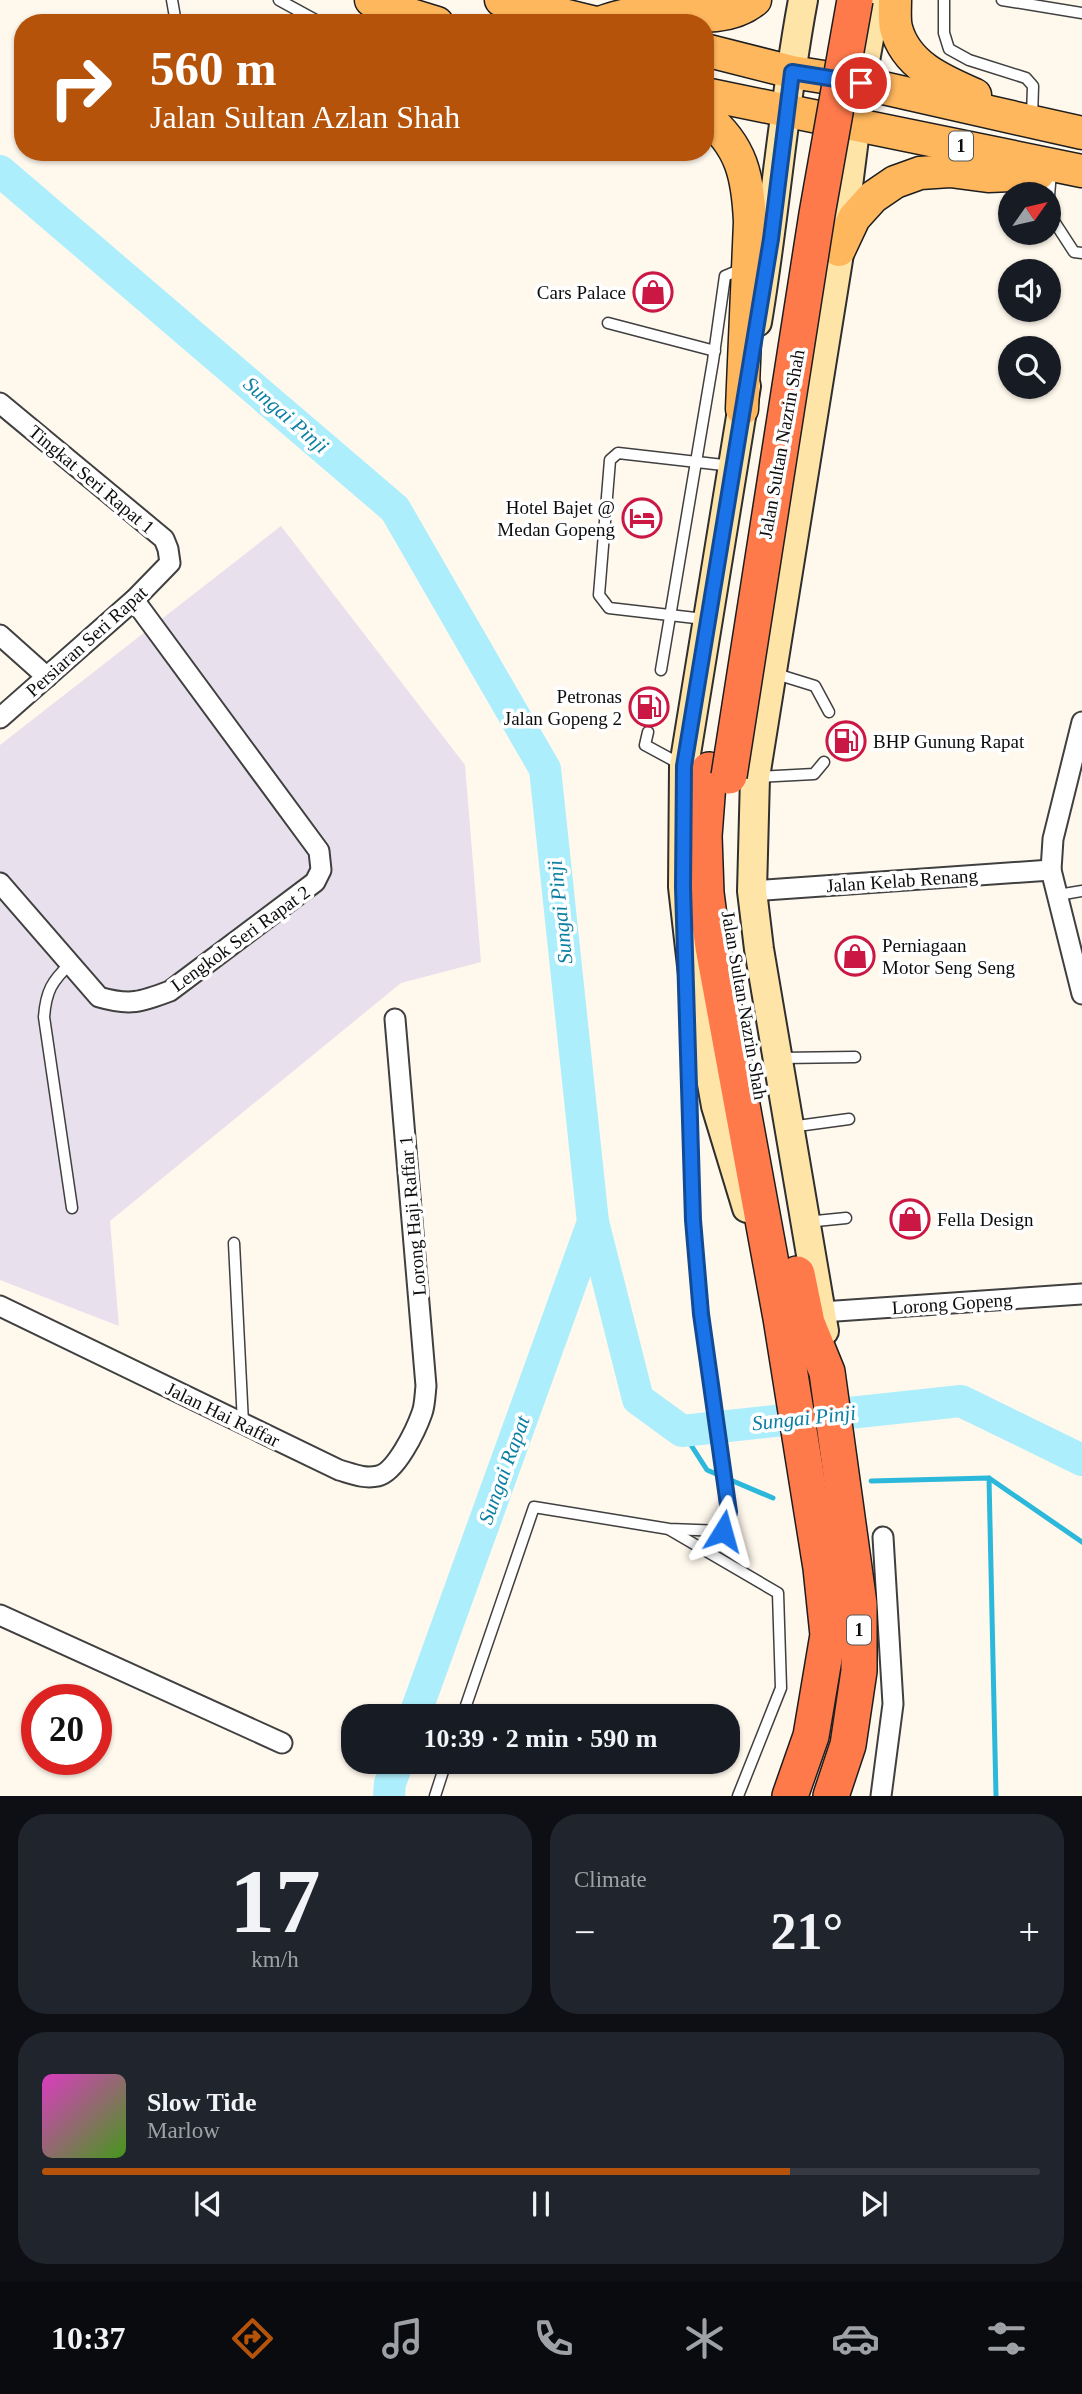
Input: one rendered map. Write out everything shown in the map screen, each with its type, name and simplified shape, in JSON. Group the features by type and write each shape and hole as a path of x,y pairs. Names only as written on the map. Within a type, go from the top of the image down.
{"highway":[{"name":"Jalan Sultan Nazrin Shah","path":"790,1796 811,1736 828,1635 821,1568 827,1372 807,1323 730,935 719,772 725,650 834,0"},
{"name":"Jalan Sultan Nazrin Shah","path":"831,1796 848,1745 859,1671 859,1604 822,1467 789,1372 713,947 706,893 704,836 719,772 855,0"},
{"path":"837,1796 848,1745"}],"main road":[{"path":"714,14 727,13 755,0"},
{"path":"895,0 896,28 906,51 926,71 980,98 1057,126"},
{"path":"508,1 568,14"},
{"path":"714,52 792,72"},
{"name":"1","path":"792,72 861,83 1057,126"},
{"path":"714,96 787,111"},
{"name":"1","path":"787,111 1067,171"},
{"path":"714,124 735,147 745,173 750,222 742,409"},
{"path":"840,245 855,218 873,197 895,181 920,173 950,171 988,176 1067,171"}],"street":[{"path":"792,72 803,0"},
{"path":"861,83 876,0"},
{"name":"1","path":"792,72 771,239 708,620 719,772 752,891 777,1058 822,1312 827,1372"},
{"name":"1","path":"781,1318 716,1106 694,983 683,887 719,772 772,672 840,245 861,83"},
{"path":"771,239 792,214 821,216 840,245"},
{"name":"Tingkat Seri Rapat 1","path":"0,403 164,539 169,549 170,563"},
{"name":"Persiaran Seri Rapat","path":"0,718 134,600 170,563"},
{"name":"Lengkok Seri Rapat 2","path":"0,883 99,997 120,1003 145,1001 170,991 315,882 321,870 319,851 134,600"},
{"path":"0,635 47,677"},
{"path":"1082,722 1053,839 1051,870 1082,994"},
{"name":"Jalan Kelab Renang","path":"752,891 1051,870"},
{"name":"Lorong Haji Raffar 1","path":"395,1019 425,1358 426,1386 422,1412"},
{"name":"Lorong Gopeng","path":"822,1312 1082,1294"},
{"name":"Jalan Hai Raffar","path":"0,1306 340,1470 361,1477 380,1475 391,1468 401,1455 422,1412"},
{"path":"881,1796 893,1704 883,1537"},
{"path":"0,1615 282,1742"}],"lane":[{"path":"279,0 305,14"},
{"path":"944,0 944,33 949,49 969,60 1026,78 1057,126"},
{"path":"1002,0 1082,13"},
{"path":"1061,231 1074,252 1082,253"},
{"path":"662,670 715,352 725,276 747,266"},
{"path":"608,323 715,352"},
{"path":"708,620 609,608 599,595 610,460 618,453 733,466"},
{"path":"772,672 815,686 829,712"},
{"path":"648,732 645,745 719,772 814,774 824,761"},
{"path":"466,1704 534,1507 669,1529 723,1531 729,1512 701,1314 693,1220 683,887"},
{"path":"1058,895 1082,891"},
{"path":"70,964 56,977 46,996 44,1017 72,1208"},
{"path":"777,1058 855,1057"},
{"path":"789,1127 849,1119"},
{"path":"806,1222 846,1218"},
{"path":"234,1243 243,1423"},
{"path":"669,1529 778,1593 781,1688 738,1796"},
{"path":"435,1796 442,1774"}],"shaded area":[{"path":"281,526 465,765 481,962 401,983 110,1221 119,1326 0,1280 0,745"}],"waterway":[{"name":"Sungai Pinji","path":"0,171 395,509 545,769 593,1222 638,1399 682,1431 961,1401 1082,1460"},
{"name":"Sungai Rapat","path":"419,1704 593,1222"},
{"path":"682,1431 707,1470 773,1498"},
{"path":"989,1478 996,1796"},
{"path":"871,1481 989,1478 1082,1542"},
{"name":"Sungai Rapat","path":"389,1796 393,1774"}],"place":[{"name":"Cars Palace","path":"653,292"},
{"name":"Hotel Bajet @ Medan Gopeng","path":"642,518"},
{"name":"Petronas Jalan Gopeng 2","path":"649,707"},
{"name":"BHP Gunung Rapat","path":"846,741"},
{"name":"Perniagaan Motor Seng Seng","path":"855,956"},
{"name":"Fella Design","path":"910,1219"}],"route":[{"path":"723,1531 729,1512 701,1314 693,1220 683,887 684,766 771,239 792,72 861,83"}]}
